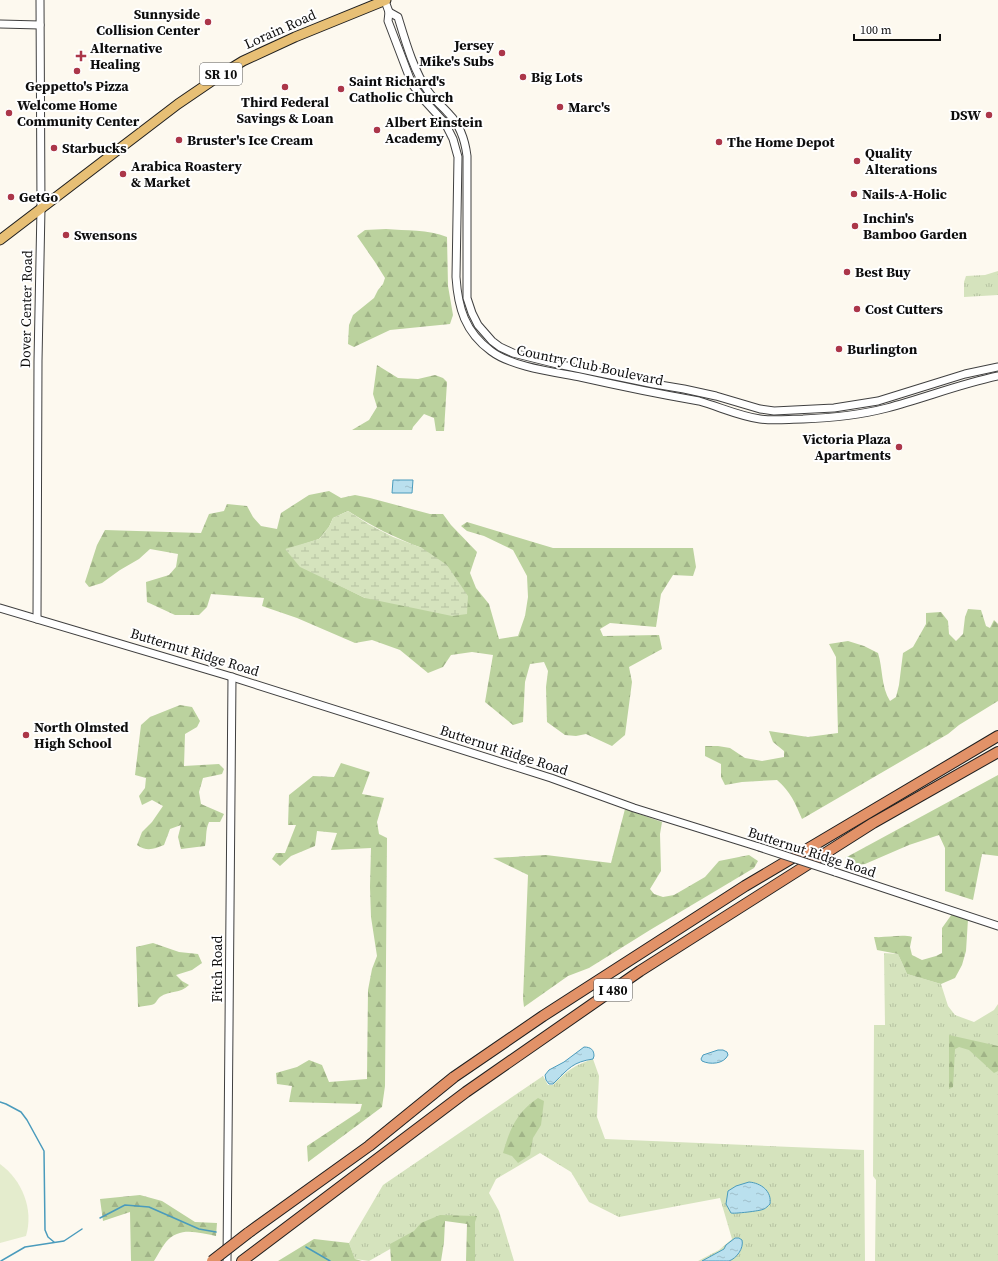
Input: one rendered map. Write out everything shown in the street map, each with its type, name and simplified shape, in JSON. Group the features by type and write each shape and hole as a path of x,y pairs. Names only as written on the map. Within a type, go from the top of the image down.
{"highway":[{"name":"I 480","path":"212,1261 248,1233 369,1146 454,1077 543,1016 745,886 998,736"},
{"name":"I 480","path":"245,1259 466,1092 640,971 873,823 998,752"}],"main road":[{"name":"Lorain Road","path":"0,240 178,104 225,72 244,61 295,37 385,0"}],"street":[{"name":"Dover Center Road","path":"37,619 38,369 41,208 40,0"},
{"name":"Country Club Boulevard","path":"385,0 389,12 388,21 412,84 445,123 456,148 458,157 457,296 468,326 479,341 496,355 503,359 530,367 699,402 741,415 762,419 833,418 876,411 965,384 998,376"},
{"name":"Country Club Boulevard","path":"389,12 398,17 417,70 428,92 450,115 459,128 464,140 467,156 467,298 472,313 478,324 492,340 506,350 557,364 654,384 684,388 760,409 774,411 834,408 878,402 965,374 998,367"},
{"path":"0,24 40,26"},
{"name":"Butternut Ridge Road","path":"0,608 119,642 550,778 634,808 759,847 998,926"},
{"name":"Fitch Road","path":"227,1261 232,677"}],"green space":[{"path":"386,229 425,231 447,237 448,286 453,315 450,324 390,330 354,347 348,344 349,325 353,315 374,298 385,278 357,236 365,230"},
{"path":"998,271 998,295 964,297 964,282 966,276 985,275"},
{"path":"377,365 398,378 418,379 435,375 443,378 447,382 444,431 436,431 434,418 424,414 412,430 352,430 369,420 377,407 373,394"},
{"path":"329,491 341,498 355,495 430,514 443,514 451,525 477,552 470,573 476,588 489,604 499,639 518,636 525,616 528,597 527,576 513,550 484,536 467,531 461,526 467,522 553,548 693,548 696,567 693,576 673,575 661,594 656,627 610,623 600,629 603,636 659,635 662,649 629,667 632,682 625,735 612,746 586,734 576,736 565,735 547,722 546,687 548,671 544,662 530,664 525,682 523,722 513,725 485,702 493,655 472,652 451,655 443,667 428,673 400,650 372,640 355,643 297,618 262,606 264,598 211,594 207,607 199,615 175,615 147,602 146,582 169,575 176,567 178,554 150,549 139,559 102,583 89,587 85,582 97,545 105,530 201,533 209,514 224,511 227,504 247,506 253,517 261,526 277,529 281,513 309,495","holes":["348,511 375,527 422,548 365,598 333,582 286,550 319,539 329,527 333,518"]},
{"path":"348,511 368,524 393,537 422,548 447,565 468,596 467,614 452,616 365,598 300,567 285,549 319,539 329,527 333,518"},
{"path":"968,609 981,610 986,626 990,628 994,620 998,624 998,701 959,725 948,734 802,819 789,793 777,780 742,782 725,785 721,777 721,764 705,756 705,746 718,746 730,748 745,758 762,761 784,757 784,751 773,742 769,731 808,737 838,733 836,657 829,644 848,641 864,646 878,653 885,690 890,701 896,697 903,653 913,647 926,624 926,613 941,612 948,621 949,634 956,641 963,634 965,617"},
{"path":"180,705 192,707 200,721 197,727 185,734 184,766 219,764 224,769 222,774 203,778 199,792 201,804 224,814 220,822 209,822 205,846 181,849 178,837 181,825 170,829 164,845 154,849 144,849 137,845 142,832 152,822 163,806 152,800 142,805 139,796 145,788 146,778 135,775 141,725 150,717"},
{"path":"341,763 370,772 362,794 384,798 377,822 379,834 387,838 385,1086 382,1107 308,1162 307,1146 360,1111 362,1104 289,1102 292,1086 277,1084 276,1073 297,1067 309,1060 322,1065 329,1082 367,1079 368,990 372,969 377,956 371,917 371,848 331,850 337,833 317,831 315,846 291,856 280,866 272,859 276,853 285,853 296,825 288,825 289,795 313,776 334,777"},
{"path":"998,775 998,856 982,854 973,900 945,891 945,848 939,835 909,845 865,864 852,865 845,858"},
{"path":"625,809 662,822 660,834 661,871 650,889 654,894 663,897 674,895 705,877 719,861 749,855 758,861 754,868 589,968 568,976 524,1007 523,999 528,875 493,858 546,855 611,863"},
{"path":"952,914 968,919 966,951 962,965 955,978 941,984 907,974 898,954 877,950 874,937 908,936 912,937 910,947 912,955 922,960 936,956 942,953 942,928"},
{"path":"153,943 179,952 198,954 202,963 192,970 176,975 189,985 186,988 167,993 153,1004 138,1007 136,947"},
{"path":"884,953 898,954 907,974 941,984 948,1006 955,1015 974,1022 994,1010 998,1004 998,1261 875,1261 876,1180 873,1176 874,1025 885,1025"},
{"path":"949,1035 998,1046 998,1071 994,1073 969,1050 959,1047 955,1049 953,1087 949,1089"},
{"path":"593,1059 599,1076 597,1117 605,1139 864,1150 865,1261 698,1261 719,1250 732,1239 720,1198 619,1217 589,1202 571,1172 540,1153 496,1179 489,1193 499,1211 514,1261 475,1261 475,1218 443,1219 369,1261 355,1259 349,1243 383,1185 543,1076 548,1085 553,1085 571,1069"},
{"path":"538,1098 544,1101 541,1125 533,1138 530,1155 518,1163 512,1156 503,1153 511,1129 515,1122 524,1110"},
{"path":"0,1164 8,1171 20,1187 27,1206 28,1226 26,1236 0,1243"},
{"path":"140,1195 162,1201 195,1222 217,1223 216,1236 196,1232 183,1232 171,1237 166,1242 154,1261 131,1261 130,1212 103,1221 100,1199"},
{"path":"440,1215 477,1216 475,1222 475,1261 466,1261 467,1224 445,1221 441,1261 391,1261 390,1244 414,1231 421,1223"},
{"path":"314,1239 349,1243 355,1259 362,1261 278,1261"}],"water":[{"path":"393,480 413,480 412,493 392,493"},
{"path":"584,1047 590,1048 593,1051 593,1059 576,1064 568,1069 553,1084 549,1084 545,1075 549,1070 564,1062"},
{"path":"718,1050 727,1052 728,1055 726,1058 716,1063 702,1061 701,1059 703,1055"},
{"path":"749,1182 758,1184 765,1188 769,1195 770,1204 762,1210 731,1213 726,1204 728,1191 736,1186"},
{"path":"735,1238 742,1240 742,1246 735,1258 729,1261 702,1261 724,1249 726,1245"}],"waterway":[{"path":"0,1102 21,1112 44,1151 45,1230 48,1237 54,1242"},
{"path":"100,1218 125,1205 149,1207 199,1229 216,1232"},
{"path":"1,1261 25,1247 64,1241 82,1229"},
{"path":"306,1247 330,1261"}],"place":[{"name":"Sunnyside Collision Center","path":"208,22"},
{"name":"Jersey Mike's Subs","path":"502,53"},
{"name":"Alternative Healing","path":"81,56"},
{"name":"Geppetto's Pizza","path":"77,71"},
{"name":"Big Lots","path":"523,77"},
{"name":"Third Federal Savings & Loan","path":"285,87"},
{"name":"Saint Richard's Catholic Church","path":"341,89"},
{"name":"Marc's","path":"560,107"},
{"name":"Welcome Home Community Center","path":"9,113"},
{"name":"DSW","path":"989,115"},
{"name":"Albert Einstein Academy","path":"377,130"},
{"name":"Bruster's Ice Cream","path":"179,140"},
{"name":"The Home Depot","path":"719,142"},
{"name":"Starbucks","path":"54,148"},
{"name":"Quality Alterations","path":"857,161"},
{"name":"Arabica Roastery & Market","path":"123,174"},
{"name":"Nails-A-Holic","path":"854,194"},
{"name":"GetGo","path":"11,197"},
{"name":"Inchin's Bamboo Garden","path":"855,226"},
{"name":"Swensons","path":"66,235"},
{"name":"Best Buy","path":"847,272"},
{"name":"Cost Cutters","path":"857,309"},
{"name":"Burlington","path":"839,349"},
{"name":"Victoria Plaza Apartments","path":"899,447"},
{"name":"North Olmsted High School","path":"26,735"}]}
